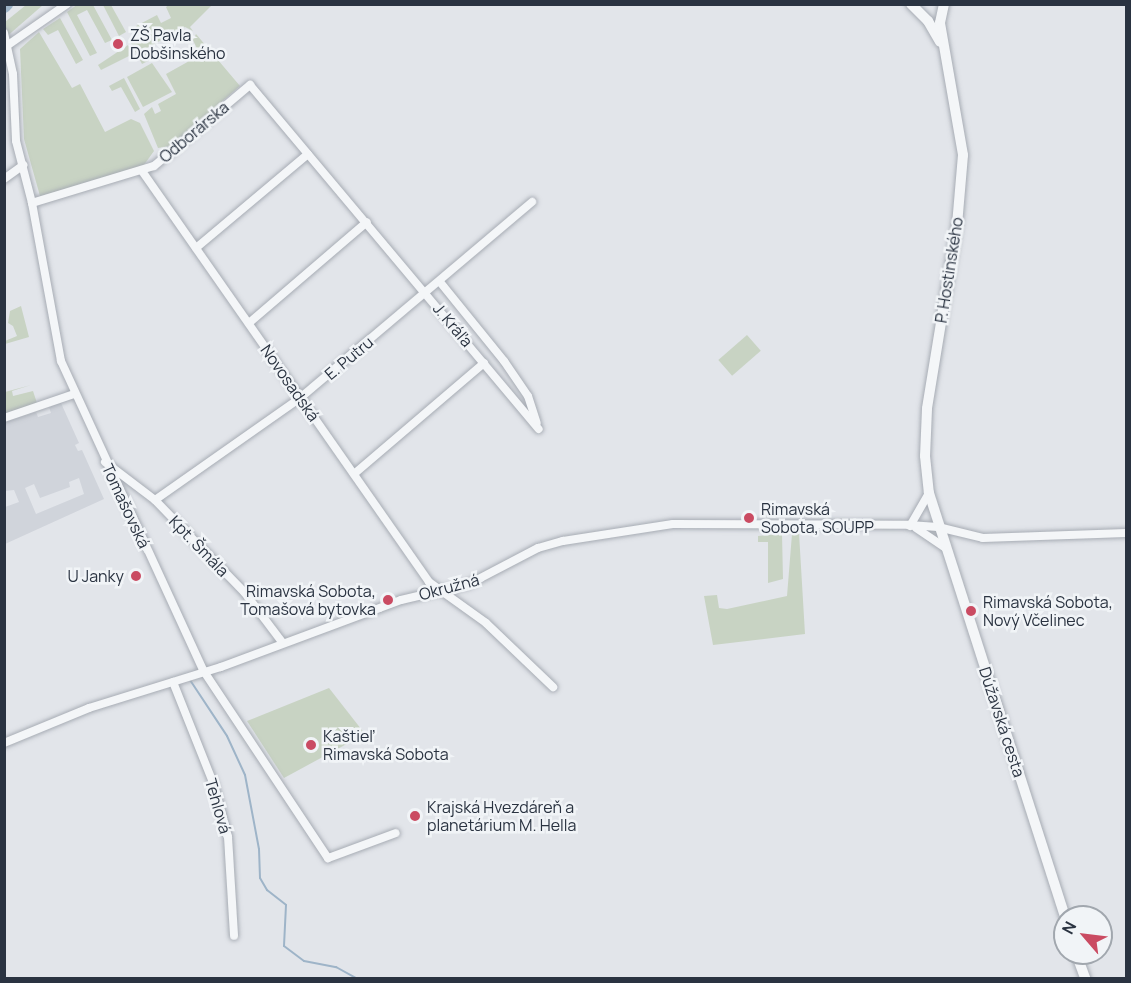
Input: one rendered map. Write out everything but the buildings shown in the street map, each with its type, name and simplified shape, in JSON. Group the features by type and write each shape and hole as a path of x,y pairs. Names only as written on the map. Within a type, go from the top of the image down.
{"street":[{"path":"8,45 67,4"},
{"name":"P. Hostinského","path":"912,4 923,16 943,47"},
{"name":"P. Hostinského","path":"923,16 934,16 942,7"},
{"name":"P. Hostinského","path":"938,527 929,493 925,456 927,409 957,225 963,155 943,47 942,7"},
{"name":"Tomašovská","path":"4,33 8,45 14,127 32,203 56,341 74,394 202,670 328,858 396,833"},
{"name":"J. Kráľa","path":"250,85 539,429 528,396 440,282"},
{"name":"Odborárska","path":"32,203 154,166 250,85"},
{"path":"196,248 308,154"},
{"path":"4,179 23,165"},
{"name":"Novosadská","path":"142,171 429,582 506,640 553,687"},
{"name":"E. Putru","path":"155,501 300,398 427,294 532,202"},
{"path":"249,323 367,222"},
{"path":"354,474 484,363"},
{"path":"4,418 74,394"},
{"name":"Kpt. Šmála","path":"105,461 155,501 245,593 282,642"},
{"path":"929,493 910,525 946,548"},
{"name":"Okružná","path":"4,743 89,708 172,682 401,600 441,591 489,576 538,548 633,528 696,524 910,525 938,527 983,538 1126,533"},
{"name":"Dúžavská cesta","path":"938,527 1061,905"},
{"name":"Tehlová","path":"172,682 214,785 228,837 234,936"}],"shaded area":[{"path":"61,403 79,443 75,445 78,451 82,450 104,499 5,544 5,507 19,502 14,490 5,491 6,422 36,412 38,417 51,413 49,407","holes":["79,478 84,494 36,514 25,488 34,484 40,498 70,487 69,482"]}],"green space":[{"path":"78,4 93,5 112,40 105,43 87,10 77,15 97,53 90,56 67,12"},
{"path":"170,4 212,5 190,27 193,31 185,27 145,49 150,60 142,64 131,43 142,37 136,26 157,15 161,23 171,18 166,7"},
{"path":"26,5 43,5 5,38 5,22"},
{"path":"103,5 111,5 126,32 119,36"},
{"path":"60,18 83,60 76,64 58,30 48,35 43,29"},
{"path":"39,32 72,88 80,84 105,132 131,119 140,123 154,151 141,169 40,196 24,139 20,49"},
{"path":"196,34 240,86 170,146 158,148 144,114 152,107 155,114 161,111 158,104 176,94 166,74 200,55 193,40"},
{"path":"128,45 133,54 101,70 98,65"},
{"path":"152,63 172,92 143,107 127,77"},
{"path":"124,78 140,109 135,112 121,87 112,91 109,86"},
{"path":"21,306 29,337 5,344 5,341 17,336 13,326 8,323 10,311"},
{"path":"747,335 761,351 732,376 718,360"},
{"path":"31,385 12,391 13,396 33,391 37,403 5,415 5,392"},
{"path":"799,533 805,634 713,645 704,596 717,595 719,608 727,609 787,596 792,534"},
{"path":"782,534 783,579 768,583 768,542 758,542 758,536"},
{"path":"329,688 365,734 284,778 247,721"}],"waterway":[{"path":"190,680 227,736 245,775 259,849 260,878 267,890 286,905 284,946 304,961 336,967 356,978"}],"place":[{"name":"ZŠ Pavla Dobšinského","path":"118,44"},
{"name":"Rimavská Sobota, SOUPP","path":"749,518"},
{"name":"U Janky","path":"136,576"},
{"name":"Rimavská Sobota, Tomašová bytovka","path":"388,600"},
{"name":"Rimavská Sobota, Nový Včelinec","path":"971,611"},
{"name":"Kaštieľ Rimavská Sobota","path":"311,745"},
{"name":"Krajská Hvezdáreň a planetárium M. Hella","path":"415,816"}]}
